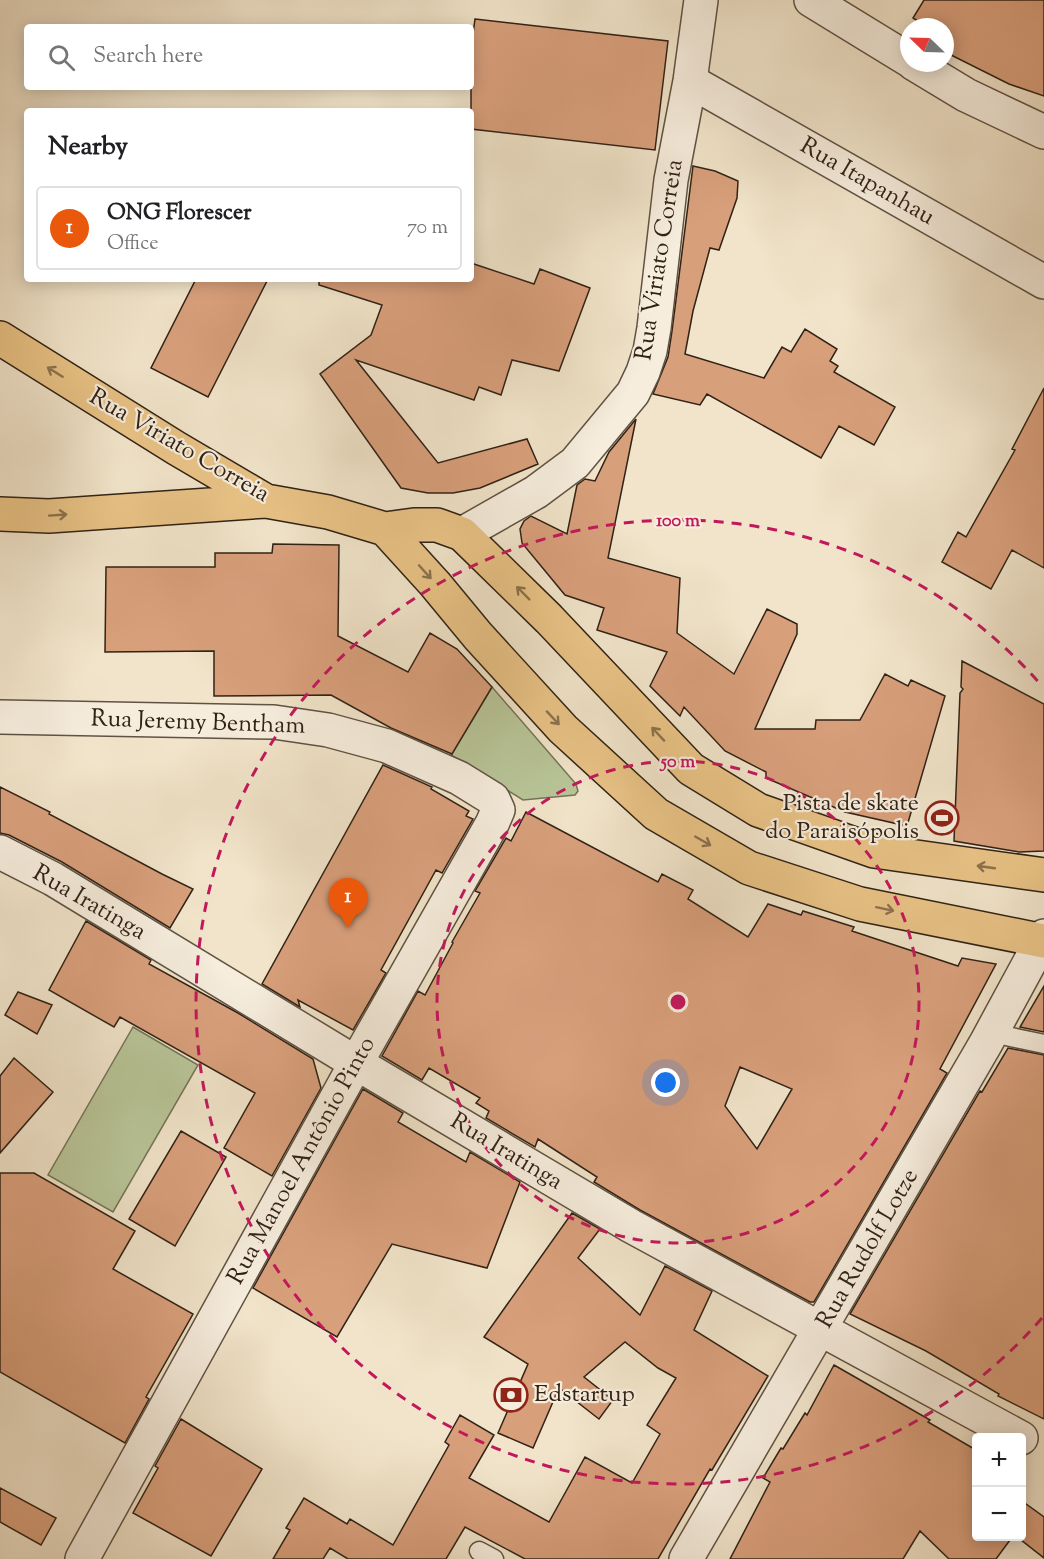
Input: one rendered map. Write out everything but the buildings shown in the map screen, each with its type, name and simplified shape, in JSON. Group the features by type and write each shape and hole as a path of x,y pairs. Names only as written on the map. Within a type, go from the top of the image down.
{"main road":[{"name":"Rua Viriato Correia","path":"0,338 176,448 266,501 328,512 385,529 437,525 462,534"},
{"path":"0,514 48,516 266,501"},
{"path":"385,529 563,729 656,814 748,868 860,903 1043,939"},
{"path":"462,534 549,619 691,769 758,810 874,851 1044,876"}],"street":[{"name":"Rua Viriato Correia","path":"462,534 536,492 576,463 633,393 643,372 650,351 671,180 690,81 701,0"},
{"path":"811,0 900,54"},
{"path":"928,72 966,95 1044,132"},
{"name":"Rua Itapanhau","path":"690,81 1044,282"},
{"name":"Rua Jeremy Bentham","path":"0,717 274,723 318,728 387,746 459,778"},
{"name":"Rua Manoel Antônio Pinto","path":"82,1559 356,1063 497,814 497,807 493,799 459,778"},
{"name":"Rua Iratinga","path":"0,852 52,879 631,1226 1012,1433"},
{"name":"Rua Rudolf Lotze","path":"686,1559 992,1033 1043,939"},
{"name":"Rua Iratinga","path":"1026,1441 1044,1450"}],"lane":[{"path":"992,1033 1044,1044"}],"green space":[{"path":"492,687 576,784 578,791 575,795 523,800 451,755"},
{"path":"133,1027 198,1065 113,1212 48,1175"}],"place":[{"name":"Pista de skate do Paraisópolis","path":"942,818"},
{"name":"ONG Florescer","path":"348,928"},
{"name":"Edstartup","path":"511,1395"}]}
